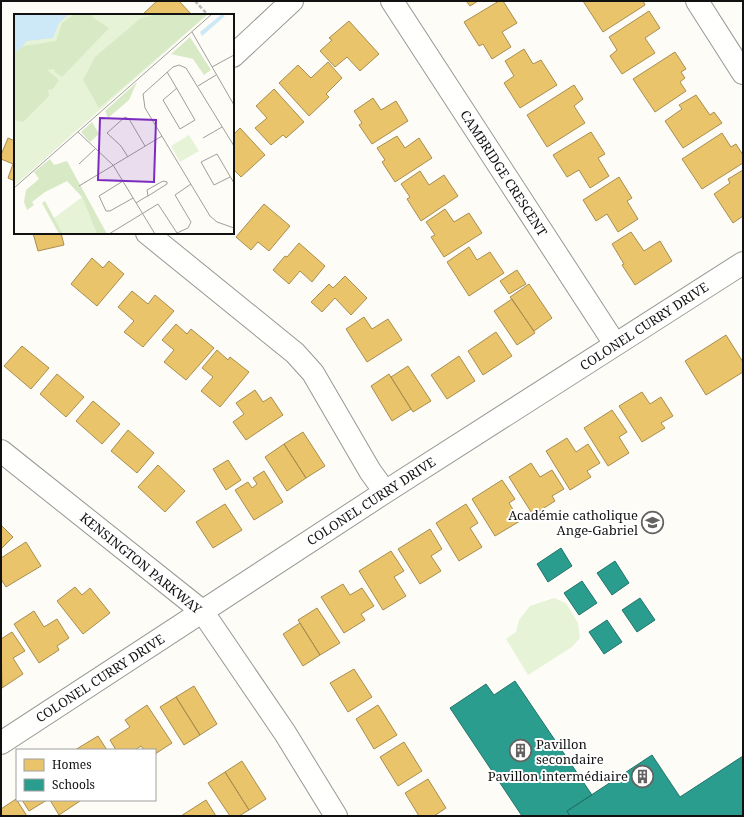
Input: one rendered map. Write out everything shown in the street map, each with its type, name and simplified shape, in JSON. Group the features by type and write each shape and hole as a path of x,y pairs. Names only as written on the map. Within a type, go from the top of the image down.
{"street":[{"path":"234,55 292,1"},
{"name":"CAMBRIDGE CRESCENT","path":"392,1 616,344"},
{"path":"697,1 743,73"},
{"path":"148,234 295,353 313,373 370,471 385,492"},
{"name":"COLONEL CURRY DRIVE","path":"1,743 385,492 743,263"},
{"name":"KENSINGTON PARKWAY","path":"1,451 202,611 285,733 336,816"}],"path":[{"path":"195,1 207,14"}],"green space":[{"path":"554,598 566,603 578,623 580,638 572,647 528,675 506,639 516,632 519,620 530,606"}],"building: Homes":[{"path":"157,1 179,1 191,14 143,14"},
{"path":"466,1 478,1 470,6"},
{"path":"499,1 503,1 517,23 502,32 511,47 492,59 483,44 479,46 464,22"},
{"path":"583,1 643,1 645,5 603,32"},
{"path":"649,11 660,28 645,38 655,53 622,74 610,56 617,50 609,37"},
{"path":"349,21 379,54 360,71 347,57 335,67 320,51 332,40 329,38"},
{"path":"524,49 533,64 541,60 557,85 520,108 504,83 514,76 505,61"},
{"path":"675,52 686,69 681,72 685,78 680,82 686,91 655,112 633,79"},
{"path":"328,62 342,78 326,94 329,97 309,116 279,83 298,65 311,78"},
{"path":"574,85 583,99 574,106 585,123 547,147 527,115"},
{"path":"274,89 304,122 286,138 283,135 271,145 255,128 267,118 256,106"},
{"path":"696,95 710,115 714,112 722,123 683,148 665,121 682,109 679,105"},
{"path":"373,98 381,110 396,101 408,121 372,144 359,125 362,123 354,111"},
{"path":"240,128 265,155 241,177 234,170 234,134"},
{"path":"591,132 605,154 598,158 609,176 590,188 579,170 567,177 553,155"},
{"path":"722,133 731,147 736,144 743,155 743,163 702,189 682,159"},
{"path":"397,136 405,148 419,138 432,158 395,182 382,162 385,160 377,148"},
{"path":"8,138 14,141 14,181 8,178 13,164 1,159 1,155"},
{"path":"743,170 743,216 733,223 714,194 730,183 728,179"},
{"path":"420,171 429,185 444,175 458,196 421,221 407,199 410,197 401,184"},
{"path":"619,177 632,198 627,201 638,219 618,232 607,214 596,221 583,200"},
{"path":"264,204 290,226 269,251 258,242 251,250 236,237"},
{"path":"445,209 454,222 469,213 482,233 444,257 431,237 435,235 426,222"},
{"path":"631,232 644,251 660,241 672,261 635,285 622,265 624,264 612,244"},
{"path":"33,234 61,234 64,245 38,251"},
{"path":"299,243 325,266 312,282 300,271 289,284 273,270"},
{"path":"469,247 477,260 490,252 504,273 469,296 447,262"},
{"path":"92,258 103,268 109,261 124,274 97,306 71,284"},
{"path":"517,270 526,284 509,294 500,281"},
{"path":"345,276 367,298 351,315 335,298 322,312 311,302 329,284 333,288"},
{"path":"529,284 552,318 534,331 510,297"},
{"path":"132,291 148,304 155,295 174,311 143,347 124,332 134,321 118,307"},
{"path":"512,299 535,333 517,345 494,311"},
{"path":"364,317 372,329 388,319 402,340 367,362 346,329"},
{"path":"176,324 187,334 191,329 214,348 186,380 164,362 174,350 162,340"},
{"path":"496,332 512,356 483,375 468,351"},
{"path":"726,335 743,362 743,372 706,395 685,361"},
{"path":"22,346 49,368 31,389 4,366"},
{"path":"217,350 228,360 230,357 249,372 220,407 201,391 213,377 202,368"},
{"path":"459,356 475,381 447,399 431,375"},
{"path":"408,366 431,401 413,412 391,377"},
{"path":"57,374 84,397 66,417 40,394"},
{"path":"389,374 411,409 392,421 371,386"},
{"path":"255,390 263,402 271,397 283,415 246,440 233,422 244,414 236,403"},
{"path":"642,392 650,404 661,397 673,416 661,423 665,428 642,442 619,406"},
{"path":"93,401 120,424 102,444 76,421"},
{"path":"612,410 627,432 619,437 629,453 608,466 584,428"},
{"path":"128,430 154,453 137,473 111,451"},
{"path":"303,432 325,466 306,478 284,444"},
{"path":"567,438 576,452 588,444 600,463 587,471 591,477 570,490 546,451"},
{"path":"284,444 306,478 287,491 265,457"},
{"path":"228,460 241,480 226,490 213,469"},
{"path":"531,463 540,477 552,470 564,489 552,496 555,501 533,515 509,477"},
{"path":"158,465 185,491 165,512 138,487"},
{"path":"264,471 283,502 254,520 235,490 248,482 252,488 257,484 253,478"},
{"path":"502,480 515,499 509,503 520,521 495,536 472,499"},
{"path":"225,504 242,530 213,548 196,522"},
{"path":"466,504 478,523 470,528 482,547 459,561 436,523"},
{"path":"1,525 13,537 1,549"},
{"path":"430,529 442,549 431,556 441,571 420,584 398,549"},
{"path":"26,542 41,566 6,587 1,579 1,558"},
{"path":"391,551 404,571 394,577 406,596 383,610 359,571"},
{"path":"343,584 350,595 362,588 374,606 361,614 365,620 344,633 321,597"},
{"path":"75,587 82,595 90,588 110,613 83,634 57,601"},
{"path":"317,608 340,643 320,655 298,620"},
{"path":"34,611 44,627 57,619 69,638 57,646 59,650 39,663 14,624"},
{"path":"300,623 320,655 303,666 283,634"},
{"path":"12,632 25,651 13,658 23,674 2,688 1,639"},
{"path":"354,669 372,697 348,712 330,683"},
{"path":"194,686 217,724 200,735 176,697"},
{"path":"176,697 200,735 184,745 160,707"},
{"path":"147,705 172,743 156,753 156,749 143,749 141,746 136,749 115,749 110,740 130,727 125,720"},
{"path":"378,705 397,735 374,749 356,719"},
{"path":"98,736 106,749 77,749"},
{"path":"404,742 422,771 398,786 380,757"},
{"path":"242,761 266,799 249,810 225,772"},
{"path":"225,772 249,810 239,816 230,816 208,783"},
{"path":"428,779 446,808 434,816 419,816 405,793"},
{"path":"16,799 27,816 1,816 1,809"},
{"path":"206,800 216,816 181,816 184,814"},
{"path":"23,801 45,801 29,811"},
{"path":"51,801 80,801 59,815"}],"building: Schools":[{"path":"561,548 572,566 548,582 537,564"},
{"path":"615,561 629,583 612,595 597,573"},
{"path":"582,581 597,603 579,615 564,593"},
{"path":"640,598 655,620 637,632 622,610"},
{"path":"607,620 622,642 604,654 589,632"},
{"name":"Pavillon secondaire","path":"515,681 592,795 567,811 570,816 522,816 450,708 486,684 494,695"},
{"name":"Pavillon intermédiaire","path":"652,755 680,797 743,756 743,816 570,816 567,811"}],"place":[{"name":"Académie catholique Ange-Gabriel","path":"653,522"},
{"name":"Pavillon secondaire","path":"521,751"},
{"name":"Pavillon intermédiaire","path":"643,776"}]}
